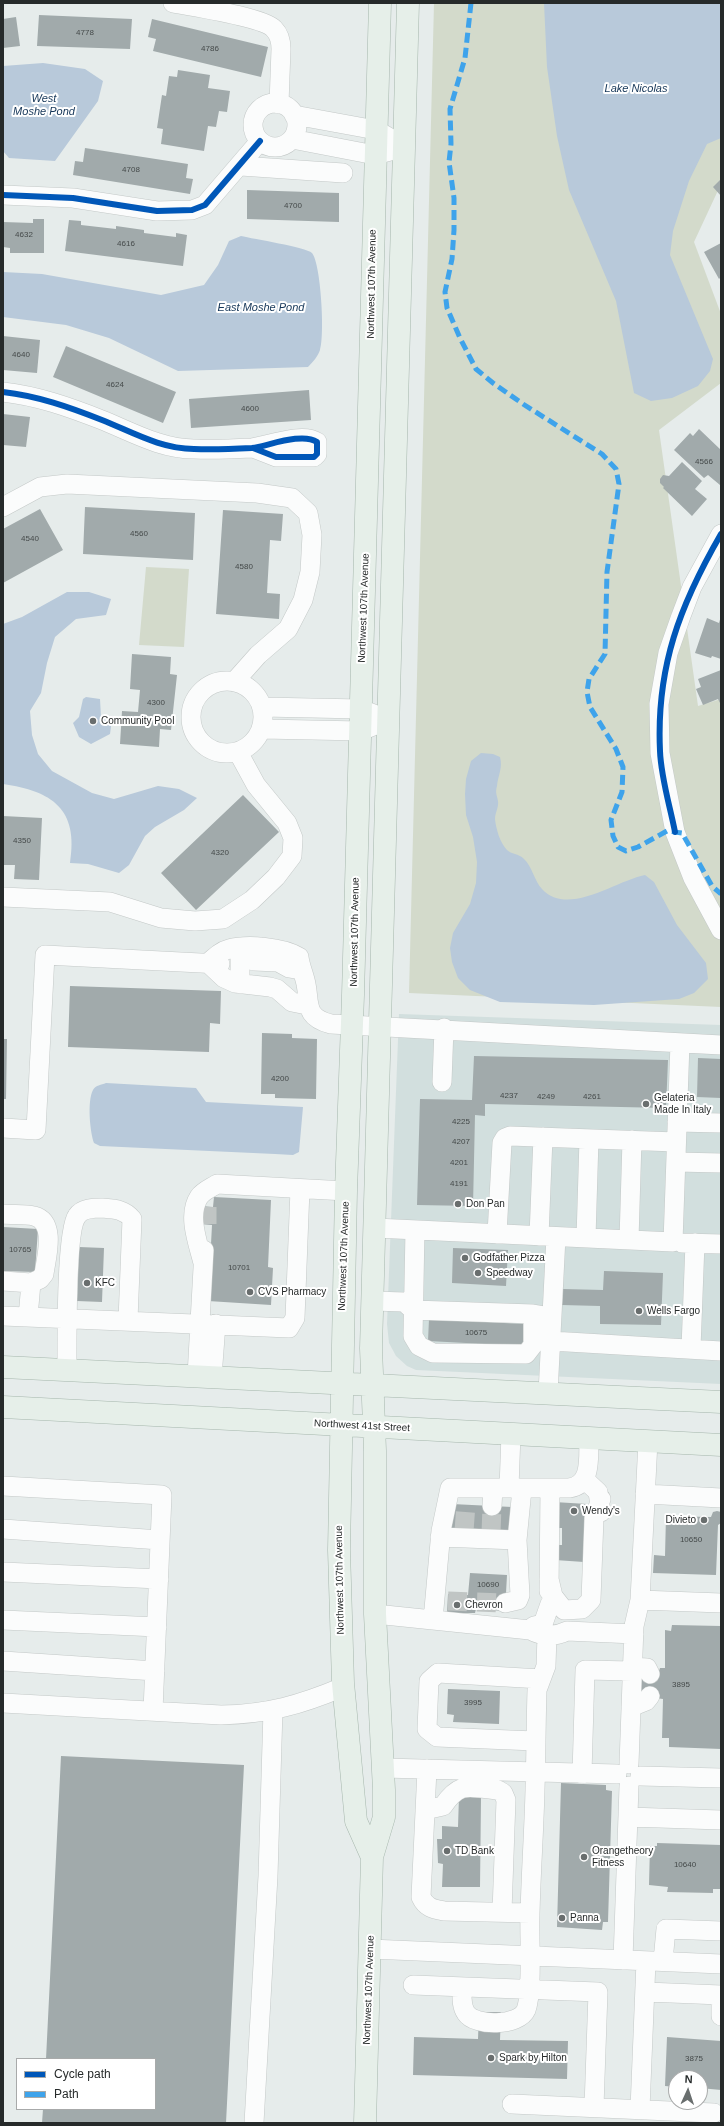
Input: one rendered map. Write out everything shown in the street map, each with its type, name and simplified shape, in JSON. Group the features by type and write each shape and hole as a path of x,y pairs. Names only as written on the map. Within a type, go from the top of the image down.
{"main road":[{"name":"Northwest 107th Avenue","path":"372,1857 356,1820 343,1687 339,1594 340,1383 361,731 380,3"},
{"name":"Northwest 107th Avenue","path":"365,2123 372,1857 384,1817 375,1614 375,1427 371,1348 388,720 391,686 408,3"},
{"path":"3,1367 721,1402"},
{"name":"Northwest 41st Street","path":"3,1407 721,1445"}],"street":[{"path":"173,3 255,20 274,29 278,35 281,49 279,104"},
{"path":"279,104 290,110 294,115 297,125 292,139 280,146 266,145 260,141 254,129 255,115 265,106 279,104"},
{"path":"294,115 376,130 404,146"},
{"path":"311,143 316,119"},
{"path":"292,139 375,155 404,146"},
{"path":"3,194 73,198 157,211 192,210 205,205 260,141"},
{"path":"240,166 343,173"},
{"path":"3,392 52,401 169,447 195,449 253,448"},
{"path":"3,506 40,487 67,484 257,494 292,498 308,513 312,535 310,572 303,600 288,629 258,655 234,682"},
{"path":"721,534 714,560 692,587 668,653 659,704 660,752 675,832 693,878 721,930"},
{"path":"221,682 234,682 252,690 262,706 262,729 257,739 248,747 238,752 224,754 212,751 206,747 201,743 194,732 190,719 192,706 198,695 208,686 221,682"},
{"path":"262,706 361,709 388,720"},
{"path":"294,730 295,707"},
{"path":"262,729 361,731 388,720"},
{"path":"3,896 110,902 162,918 195,921 223,919 252,900 276,877 292,856 293,838 287,823 256,785 238,752"},
{"path":"208,963 223,951 241,954 278,949 293,953 299,957 301,970 306,983 300,1003"},
{"path":"240,984 241,954"},
{"path":"3,1128 36,1130 45,955 208,963 224,978 240,984 277,989 300,1003 325,1022 380,1027 444,1028 721,1045"},
{"path":"442,1082 444,1028"},
{"path":"673,1242 680,1043"},
{"path":"677,1122 721,1123"},
{"path":"497,1234 502,1143 505,1138 510,1136 676,1142"},
{"path":"543,1137 552,1317 548,1393"},
{"path":"586,1238 589,1139"},
{"path":"629,1240 632,1140"},
{"path":"676,1162 721,1163"},
{"path":"203,1262 194,1226 195,1208 199,1197 218,1184 346,1191"},
{"path":"204,1377 207,1324 203,1262 208,1195 213,1187"},
{"path":"3,1316 128,1320 281,1329 289,1328 292,1325 294,1318 300,1189"},
{"path":"67,1370 67,1318 72,1230 77,1215 91,1209 120,1209 128,1214 132,1223 128,1320"},
{"path":"3,1214 38,1218 48,1229 44,1274 40,1279 30,1282 3,1281"},
{"path":"375,1228 721,1244"},
{"path":"415,1230 413,1336 419,1346 433,1353 495,1355 526,1354 533,1345 533,1314"},
{"path":"690,1348 695,1243"},
{"path":"28,1317 30,1282"},
{"path":"373,1301 404,1302 413,1310 533,1314 552,1317"},
{"path":"551,1341 721,1351"},
{"path":"506,1603 518,1600 520,1595 518,1540 504,1493 511,1434"},
{"path":"433,1620 441,1601 440,1537 450,1488 466,1497 550,1488 573,1488 584,1479 587,1471 589,1438"},
{"path":"623,1960 631,1707 638,1670 634,1634 635,1619 640,1600 648,1441"},
{"path":"584,1479 598,1492 601,1500 600,1589 588,1632"},
{"path":"3,1486 162,1495 153,1711"},
{"path":"462,1987 463,2007 467,2015 474,2020 490,2023 508,2022 518,2019 526,2011 529,1990 530,1913 536,1773 535,1741 537,1690 546,1666 539,1633 534,1626 543,1624 550,1604 550,1488"},
{"path":"645,1494 721,1498"},
{"path":"549,1579 553,1596 564,1610 582,1608 591,1600 594,1518 601,1500"},
{"path":"3,1529 160,1540"},
{"path":"440,1537 464,1534 518,1540"},
{"path":"3,1572 158,1579"},
{"path":"640,1600 721,1603"},
{"path":"550,1604 557,1618 567,1631"},
{"path":"375,1614 558,1636 567,1631 634,1634"},
{"path":"3,1620 157,1627"},
{"path":"3,1661 155,1671"},
{"path":"582,1774 585,1670 638,1670"},
{"path":"535,1741 437,1737 428,1729 429,1681 438,1673 541,1679"},
{"path":"3,1703 221,1715 253,1714 292,1707 343,1687"},
{"path":"631,1707 646,1701 650,1696"},
{"path":"254,2123 268,1876 273,1710"},
{"path":"383,1768 721,1778"},
{"path":"427,1769 422,1897 425,1904 433,1909 444,1910 530,1913"},
{"path":"425,1810 443,1806 453,1792 460,1788 498,1790 503,1793 506,1800 502,1912"},
{"path":"628,1817 721,1820"},
{"path":"640,2109 646,1992 666,1929 721,1931"},
{"path":"370,1950 721,1964"},
{"path":"413,1985 598,1992 594,2107"},
{"path":"646,1992 721,1995 721,2016"},
{"path":"512,2104 714,2112"}],"shaded area":[{"path":"399,1014 721,1025 721,1384 416,1370 407,1366 396,1356 389,1343 387,1324"}],"green space":[{"path":"434,3 721,3 721,184 694,242 721,314 721,383 659,430 698,706 721,699 721,1007 409,993"},
{"path":"146,567 189,569 184,647 139,645"}],"water":[{"name":"Lake Nicolas","path":"544,3 721,3 721,138 707,144 689,181 673,231 670,255 713,359 710,371 698,386 672,398 651,401 634,393 616,301 569,190 557,136 547,67"},
{"name":"West Moshe Pond","path":"43,63 85,69 103,81 98,101 55,161 9,158 3,151 3,66"},
{"name":"East Moshe Pond","path":"241,236 300,248 312,253 318,271 320,285 322,330 320,350 308,367 178,371 109,338 66,325 3,317 3,272 42,274 161,295 204,285 218,265 229,241"},
{"path":"67,592 89,592 111,599 106,615 76,619 55,637 47,663 41,693 30,711 32,735 38,754 52,771 92,793 114,799 158,786 179,789 197,798 184,810 155,827 145,836 129,865 119,873 88,864 70,863 72,844 70,829 66,816 58,806 48,798 35,792 20,787 3,784 3,624 22,617"},
{"name":"Community Pool","path":"86,697 100,699 101,717 112,719 110,734 91,744 79,737 73,723 79,717 83,699"},
{"path":"481,753 493,754 500,757 501,768 496,790 498,803 495,819 502,844 507,850 521,857 526,862 539,886 553,897 565,899 592,895 633,878 645,875 654,882 677,925 706,963 708,979 694,993 679,999 594,1005 500,1002 470,990 458,978 452,962 450,948 453,933 470,904 476,883 477,862 473,837 466,815 466,779 471,761"},
{"path":"106,1083 196,1088 206,1102 303,1107 299,1152 293,1155 100,1146 94,1143 90,1124 90,1101 94,1088"}],"building":[{"path":"39,15 132,19 130,49 37,46"},
{"path":"16,17 20,46 3,48 3,19"},
{"path":"152,19 268,47 261,77 153,51 156,39 148,37"},
{"path":"178,70 210,75 208,88 230,91 227,112 219,111 216,127 208,126 204,151 161,144 163,129 157,128 162,95 166,96 169,76 177,77"},
{"path":"85,148 188,164 186,178 193,179 190,194 73,175 75,161 83,162"},
{"path":"721,179 721,196 713,187"},
{"path":"247,190 339,193 339,222 247,219"},
{"path":"33,219 44,219 44,253 10,253 10,248 3,247 3,222 33,223"},
{"path":"69,220 81,221 81,225 116,229 116,226 144,230 144,233 176,237 176,233 187,235 183,266 65,251"},
{"path":"721,243 721,277 719,279 704,252"},
{"path":"3,336 40,340 37,373 3,370"},
{"path":"66,346 176,392 163,423 53,377"},
{"path":"309,390 311,420 191,428 189,399"},
{"path":"3,414 30,417 26,447 3,445"},
{"path":"699,429 721,450 720,485 708,475 704,478 674,450 690,433 693,436"},
{"path":"682,462 702,481 695,489 707,499 692,516 663,488 664,487 660,483 660,479 663,475 669,476"},
{"path":"85,507 195,513 193,560 83,554"},
{"path":"40,509 63,550 3,583 3,529"},
{"path":"223,510 283,514 281,541 270,540 267,593 280,594 279,619 216,614"},
{"path":"721,616 721,659 712,656 711,658 695,653 707,618 719,623"},
{"path":"132,654 171,657 170,674 177,675 171,730 160,729 159,747 120,744 122,711 138,712 140,690 130,689"},
{"path":"721,670 721,705 718,699 703,705 696,689 701,687 698,679"},
{"path":"243,795 279,832 196,910 161,873"},
{"path":"3,816 42,818 39,880 14,879 15,865 3,865"},
{"path":"70,986 221,991 220,1024 210,1023 209,1052 68,1047"},
{"path":"262,1033 292,1034 292,1038 317,1039 316,1099 275,1098 275,1094 261,1094"},
{"path":"3,1039 7,1039 6,1099 3,1099"},
{"path":"474,1056 668,1060 666,1108 485,1104 485,1116 475,1115 473,1206 417,1205 420,1099 472,1100"},
{"path":"698,1058 721,1059 721,1098 697,1097"},
{"path":"214,1197 271,1200 268,1267 273,1268 271,1305 208,1301 212,1225 200,1224 201,1206 213,1207"},
{"path":"3,1227 38,1229 35,1272 3,1271"},
{"path":"79,1247 104,1248 102,1302 77,1301"},
{"path":"453,1248 508,1250 506,1286 452,1283"},
{"path":"604,1271 663,1273 661,1325 600,1324 600,1306 562,1305 563,1289 603,1290"},
{"path":"429,1319 524,1324 523,1346 428,1341"},
{"path":"554,1502 587,1504 584,1562 555,1560 556,1545 562,1545 562,1528 553,1528"},
{"path":"452,1504 512,1507 510,1534 450,1530"},
{"path":"713,1512 721,1512 721,1523 718,1525 716,1575 653,1573 654,1555 665,1556 666,1516 711,1517"},
{"name":"Chevron","path":"470,1573 507,1575 505,1611 476,1609 475,1613 447,1613 448,1594 468,1595"},
{"path":"672,1625 721,1626 721,1749 669,1747 669,1738 662,1738 663,1699 641,1696 641,1674 658,1674 660,1668 665,1668 665,1630 671,1631"},
{"path":"448,1689 500,1691 499,1724 453,1722 454,1715 447,1714"},
{"path":"61,1756 244,1765 226,2123 42,2123 43,2110 156,2110 156,2058 46,2058"},
{"path":"561,1783 606,1785 606,1790 612,1791 608,1922 603,1922 602,1930 557,1927"},
{"path":"459,1796 481,1798 480,1887 442,1887 443,1864 438,1863 437,1839 442,1839 442,1826 458,1827"},
{"path":"657,1843 721,1845 721,1889 713,1889 713,1893 667,1892 668,1887 649,1885 650,1846 657,1846"},
{"name":"Spark by Hilton","path":"479,2012 501,2012 500,2040 568,2041 567,2079 413,2075 414,2037 478,2039"},
{"path":"667,2037 721,2041 721,2090 708,2089 708,2070 668,2070 668,2086 665,2086"}],"tunnel":[{"path":"207,1207 207,1224"},
{"path":"464,1531 466,1504"},
{"path":"491,1533 492,1506"},
{"path":"448,1601 505,1603"}],"marked path":[{"path":"471,3 465,58 450,109 451,144 449,162 454,198 454,230 452,259 445,292 447,308 476,369 523,404 602,454 616,469 619,484 607,572 605,654 589,679 587,692 590,707 616,749 623,767 622,792 611,820 613,836 618,847 626,851 638,847 667,831 682,833 712,886 721,894"}],"cycle path":[{"path":"3,195 73,198 157,211 192,210 205,205 260,141"},
{"path":"3,392 29,396 53,403 102,420 158,443 182,448 252,448 285,440 303,438 311,439 317,442 317,454 314,457 276,457 253,448"},
{"path":"675,832 664,782 660,751 662,692 667,664 683,612 706,560 721,534"}],"place":[{"name":"Community Pool","path":"93,721"},
{"name":"Gelateria Made In Italy","path":"646,1104"},
{"name":"Don Pan","path":"458,1204"},
{"name":"Godfather Pizza","path":"465,1258"},
{"name":"Speedway","path":"478,1273"},
{"name":"KFC","path":"87,1283"},
{"name":"CVS Pharmacy","path":"250,1292"},
{"name":"Wells Fargo","path":"639,1311"},
{"name":"Wendy's","path":"574,1511"},
{"name":"Divieto","path":"704,1520"},
{"name":"Chevron","path":"457,1605"},
{"name":"TD Bank","path":"447,1851"},
{"name":"Orangetheory Fitness","path":"584,1857"},
{"name":"Panna","path":"562,1918"},
{"name":"Spark by Hilton","path":"491,2058"}]}
